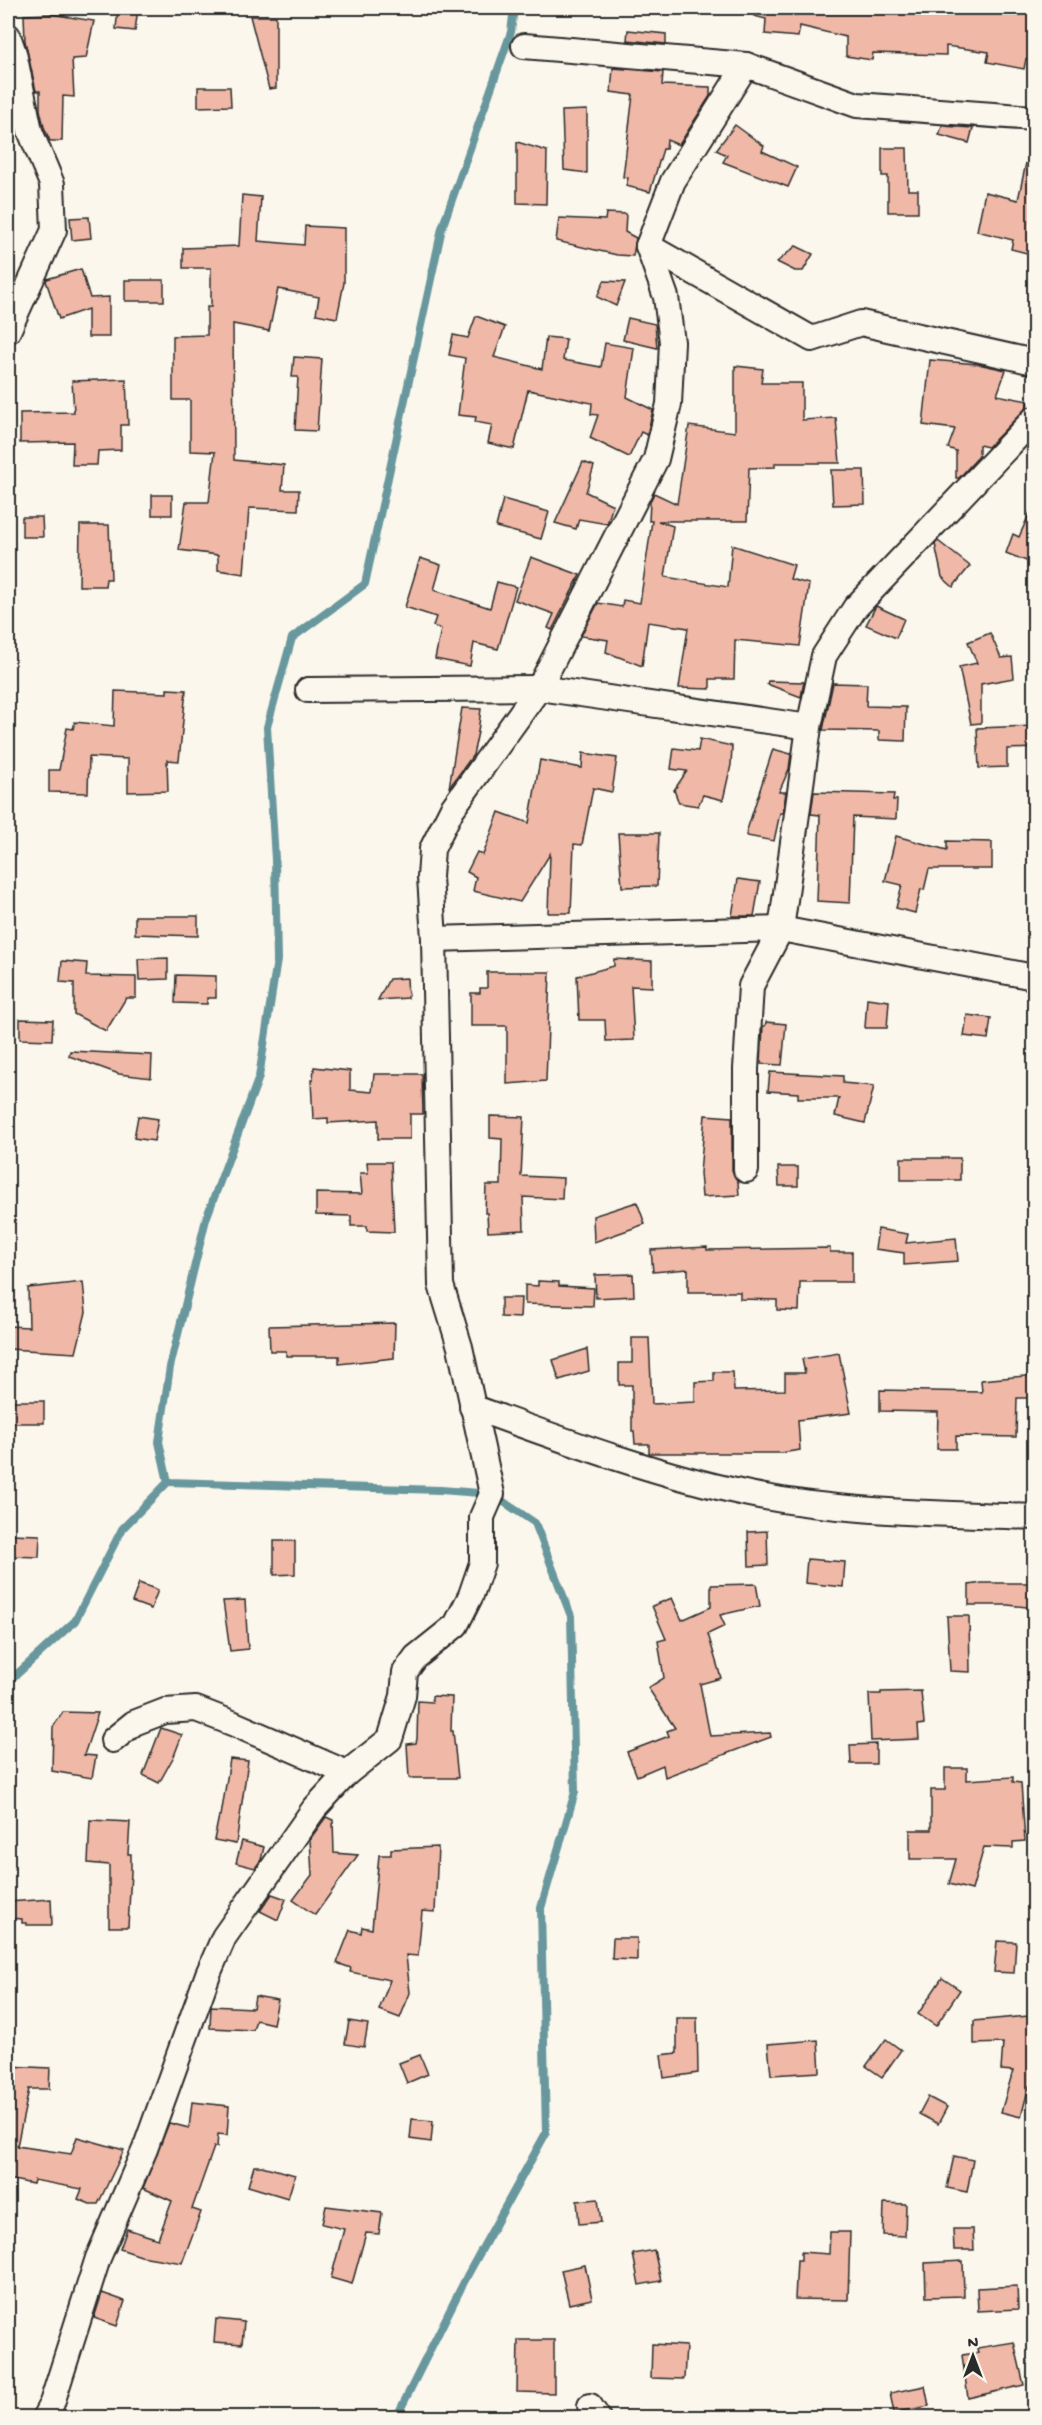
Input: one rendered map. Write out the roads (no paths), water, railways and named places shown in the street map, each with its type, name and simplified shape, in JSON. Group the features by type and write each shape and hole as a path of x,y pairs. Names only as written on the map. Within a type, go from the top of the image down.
{"street":[{"path":"8,36 14,53 30,131 52,184 54,230 8,331"},
{"path":"524,45 746,65 856,105 1035,118"},
{"path":"44,2418 52,2403 98,2258 145,2149 208,1974 224,1937 314,1809 346,1773 390,1739 403,1695 405,1672 416,1658 456,1625 471,1595 482,1563 482,1517 492,1494 460,1347 441,1285 434,939 430,877 432,849 452,809 539,688 656,459 669,404 672,342 666,297 648,246 673,181 746,65"},
{"path":"648,246 812,339 861,323 1035,362"},
{"path":"746,1170 746,1069 751,986 781,929 809,727 824,656 855,608 1035,419"},
{"path":"308,690 539,688 809,727"},
{"path":"434,939 781,929 1035,977"},
{"path":"472,1407 651,1470 750,1494 867,1511 1035,1517"},
{"path":"113,1740 134,1723 165,1711 196,1709 346,1773"}],"waterway":[{"path":"396,2418 467,2276 546,2133 541,1908 575,1792 571,1616 535,1523 492,1494 441,1490 168,1482 159,1442 170,1367 206,1219 259,1077 277,960 275,860 267,727 292,638 365,584 442,228 511,32 514,8"},
{"path":"8,1679 16,1675 75,1621 122,1529 168,1482"}]}
